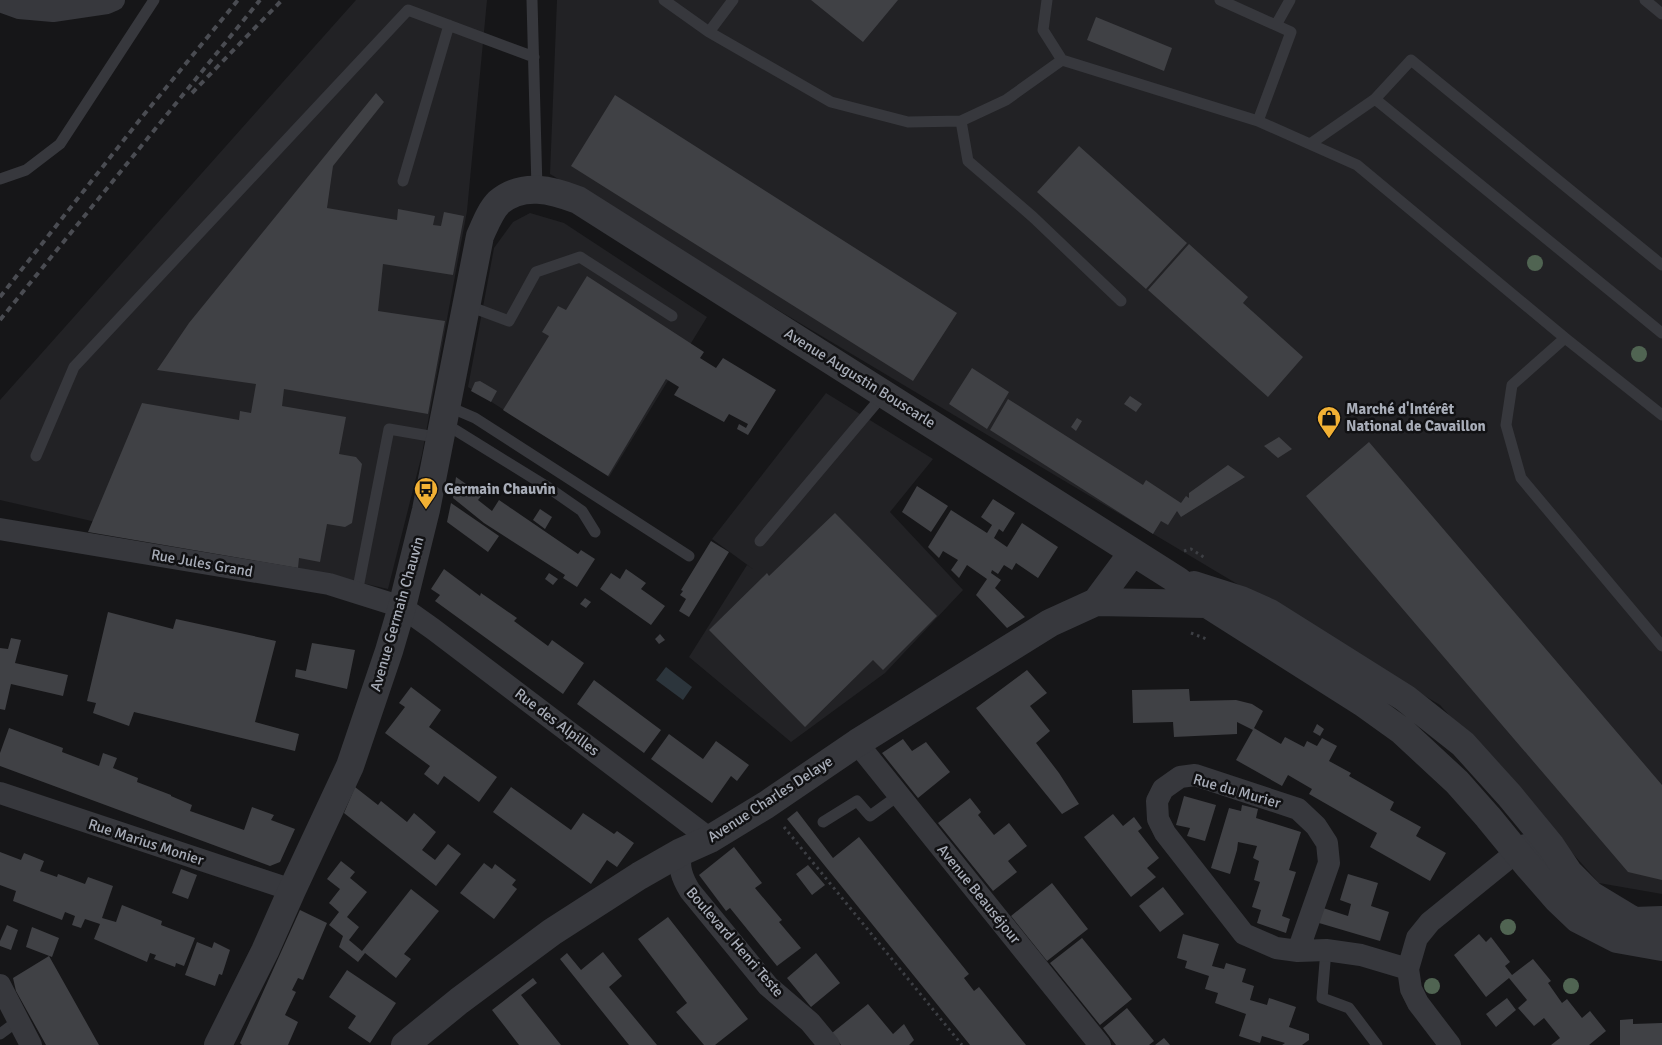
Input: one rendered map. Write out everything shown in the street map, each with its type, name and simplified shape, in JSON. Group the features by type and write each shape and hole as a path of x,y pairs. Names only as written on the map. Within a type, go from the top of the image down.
{"street":[{"path":"0,1 20,8 53,11 107,3 114,0"},
{"name":"Avenue Germain Chauvin","path":"218,1045 265,951 350,766 389,651 426,510 480,236 488,217 499,202 522,190 537,189"},
{"name":"Avenue Augustin Bouscarle","path":"537,189 556,191 578,200 1177,580"},
{"name":"Rue Jules Grand","path":"0,529 330,584 402,607"},
{"name":"Avenue Charles Delaye","path":"1096,602 1133,552"},
{"path":"1177,580 1207,604 1363,703 1402,731 1457,782 1516,852 1578,919 1617,939 1662,947"},
{"path":"1177,580 1241,600 1270,613 1405,698 1462,744 1510,796 1551,846 1569,872 1591,895 1634,921"},
{"name":"Avenue Charles Delaye","path":"405,1045 459,1001 552,932 639,876 681,852 710,839 766,805 857,743 1050,623 1096,602 1207,604"},
{"name":"Rue des Alpilles","path":"402,607 710,839"},
{"name":"Avenue Beauséjour","path":"857,743 1100,1045"},
{"name":"Rue du Murier","path":"1298,951 1329,863 1328,843 1316,826 1298,809 1195,775 1180,777 1163,789 1157,801 1158,819 1165,833 1244,934 1276,948 1298,951 1326,950 1361,955 1408,969"},
{"name":"Rue Marius Monier","path":"0,793 292,890"},
{"path":"1450,1045 1418,1003 1411,989 1408,969 1417,938 1430,922 1525,845 1540,856 1562,882 1591,908 1614,919 1634,921 1662,920"},
{"name":"Boulevard Henri Teste","path":"681,852 679,862 683,880 690,891 768,986 810,1022 829,1045"},
{"path":"0,985 32,1045"}],"lane":[{"path":"0,179 26,170 60,144 154,0"},
{"path":"532,0 537,189"},
{"path":"664,0 709,32 831,102 908,122 961,121 1006,100 1062,60"},
{"path":"709,32 734,0"},
{"path":"1047,0 1042,30 1062,60 1258,121 1357,165 1565,338 1662,415"},
{"path":"1220,0 1291,32 1258,121"},
{"path":"1276,25 1290,0"},
{"path":"1645,0 1662,14"},
{"path":"36,456 74,367 408,10 534,57"},
{"path":"404,181 449,25"},
{"path":"1310,144 1376,99 1411,60 1662,265"},
{"path":"1376,99 1662,333"},
{"path":"961,121 968,161 1033,217 1121,301"},
{"path":"466,305 509,321 536,272 580,257 672,316"},
{"path":"1565,338 1512,385 1506,425 1521,478 1662,646"},
{"path":"760,541 884,394"},
{"path":"357,593 389,429 475,418 689,556"},
{"path":"444,422 582,511 595,532"},
{"path":"823,822 857,801 870,816 899,795"},
{"path":"1326,950 1322,998 1349,1008 1377,1045"},
{"path":"0,1034 19,1020"}],"path":[{"path":"766,805 962,1045"}],"shaded area":[{"path":"356,0 487,0 467,211 422,454 388,589 0,500 0,400"},
{"name":"Marché d'Intérêt National de Cavaillon","path":"557,0 1662,0 1662,894 1599,883 1440,705 550,174"},
{"path":"530,213 564,223 707,317 609,477 468,387 494,248 513,222"},
{"path":"826,393 933,459 890,512 963,590 885,673 791,742 689,657 747,565 753,569 712,539"},
{"path":"666,667 692,687 683,700 656,680"}],"building":[{"path":"811,0 898,0 863,42"},
{"path":"1096,17 1172,48 1164,71 1087,40"},
{"path":"376,93 384,102 333,166 327,208 397,220 398,209 435,216 433,225 441,226 444,212 464,216 453,275 383,264 378,311 445,321 428,414 284,389 282,406 346,417 339,454 356,457 362,464 352,523 345,527 327,524 320,562 299,558 298,568 88,532 142,403 239,420 240,411 251,413 256,384 157,370 189,323"},
{"path":"615,95 957,313 913,381 571,166"},
{"path":"1079,146 1187,243 1146,289 1037,192"},
{"path":"1189,244 1248,297 1243,303 1303,357 1268,397 1148,290"},
{"path":"587,276 704,352 700,358 716,368 723,358 776,390 748,435 737,429 739,424 746,428 748,424 729,414 724,422 674,395 679,387 666,379 608,476 503,410 549,336 542,332 558,306 566,310"},
{"path":"972,368 1009,392 987,429 949,404"},
{"path":"480,381 497,391 491,402 471,391 475,382"},
{"path":"1130,396 1142,404 1136,412 1124,404"},
{"path":"1008,399 1143,485 1146,480 1181,503 1186,496 1189,498 1189,493 1228,465 1245,477 1181,517 1177,511 1168,525 1161,521 1153,534 990,430"},
{"path":"1077,418 1082,421 1076,431 1071,427"},
{"path":"1279,437 1292,449 1278,458 1264,446"},
{"path":"1369,442 1662,785 1662,880 1628,872 1306,496"},
{"path":"456,477 482,495 478,500 492,511 499,500 578,554 581,550 595,559 577,587 563,578 565,575 484,523 453,498"},
{"path":"917,486 948,506 931,532 902,512"},
{"path":"993,499 1015,513 1003,532 999,529 994,538 1007,547 1022,523 1058,547 1038,578 1016,563 1012,570 1004,565 998,574 992,570 991,573 1001,580 995,588 1025,617 1007,628 976,595 987,579 967,565 959,578 951,570 958,560 943,551 939,558 928,547 951,510 987,533 992,525 981,517"},
{"path":"451,503 499,536 488,552 447,522"},
{"path":"540,509 552,517 545,529 533,520"},
{"path":"835,513 937,616 883,670 873,660 805,727 709,630 767,573 769,576"},
{"path":"711,541 729,552 689,617 679,611 686,599 680,595 683,591 681,590"},
{"path":"444,569 480,596 481,593 517,618 514,621 548,646 552,640 584,663 563,694 435,601 440,595 431,589"},
{"path":"626,569 646,583 641,589 665,606 651,625 600,589 611,573 620,579"},
{"path":"549,573 558,579 553,585 545,579"},
{"path":"585,598 591,602 586,608 580,604"},
{"path":"108,612 173,629 176,619 276,641 255,722 299,734 295,751 134,712 129,726 93,713 96,703 87,701"},
{"path":"660,634 665,640 659,644 655,639"},
{"path":"11,638 21,640 15,663 68,675 63,696 11,684 5,710 0,709 0,648 8,649"},
{"path":"312,643 355,650 347,689 295,677 296,669 306,671"},
{"path":"1027,670 1047,693 1030,706 1050,731 1036,743 1059,773 1079,804 1062,814 976,708"},
{"path":"594,680 661,730 644,753 577,704"},
{"path":"411,687 441,710 429,727 497,777 479,802 444,776 438,785 424,774 430,766 385,733 405,707 399,703"},
{"path":"1189,689 1190,701 1236,700 1252,704 1263,711 1253,730 1237,722 1237,734 1174,737 1173,722 1133,723 1132,690"},
{"path":"1317,724 1324,729 1320,736 1313,732"},
{"path":"9,728 63,748 62,752 99,766 103,753 117,758 113,768 138,778 137,782 192,805 190,811 244,830 252,807 274,815 271,820 295,829 280,862 270,866 0,766 0,753"},
{"path":"1254,728 1281,744 1285,737 1304,747 1307,741 1317,746 1322,738 1337,746 1329,761 1351,773 1349,776 1394,802 1390,810 1421,827 1416,836 1446,853 1430,881 1370,847 1377,833 1309,794 1312,789 1288,775 1282,786 1236,760"},
{"path":"669,734 703,759 716,741 749,765 737,781 731,776 712,803 651,759"},
{"path":"903,739 912,751 926,742 950,772 918,798 882,753"},
{"path":"355,787 378,805 381,801 407,822 414,813 436,832 422,850 435,860 448,844 461,854 436,886 344,813"},
{"path":"511,787 571,830 583,813 614,834 617,831 634,843 617,867 607,860 591,884 493,812"},
{"path":"1184,796 1216,805 1205,841 1187,836 1190,828 1176,825"},
{"path":"970,798 981,812 978,815 994,835 1009,823 1027,846 1008,861 1017,872 993,891 938,823"},
{"path":"1242,805 1258,809 1256,818 1301,832 1289,870 1296,872 1282,916 1290,919 1286,933 1257,923 1261,910 1252,907 1260,882 1254,880 1259,861 1253,858 1257,846 1238,842 1230,874 1211,868 1229,808 1241,811"},
{"path":"797,811 833,858 859,837 969,974 964,978 974,991 979,987 1026,1045 970,1045 787,819"},
{"path":"1113,814 1123,826 1134,817 1142,828 1138,831 1159,858 1147,868 1156,877 1131,897 1084,837"},
{"path":"734,847 762,883 755,888 782,920 779,922 801,948 777,966 730,908 726,911 699,875"},
{"path":"0,852 21,860 24,853 44,861 40,871 57,877 58,874 85,884 88,877 113,886 102,918 116,922 122,905 162,921 161,925 195,938 184,966 176,963 175,967 154,959 156,955 150,953 147,962 94,939 100,924 85,919 81,928 72,925 75,916 65,912 62,920 13,901 16,891 0,885"},
{"path":"341,861 355,872 350,878 367,892 347,917 359,927 349,940 362,951 411,889 439,911 404,954 411,959 396,978 365,953 358,962 339,947 343,936 329,925 339,912 329,903 340,889 327,879"},
{"path":"484,863 492,869 495,864 516,880 512,885 517,889 494,919 460,893"},
{"path":"808,865 825,885 812,895 796,874"},
{"path":"181,869 197,875 188,899 172,893"},
{"path":"1348,874 1378,883 1371,906 1389,912 1380,941 1319,923 1323,908 1348,916 1351,904 1340,900"},
{"path":"1052,883 1088,929 1047,961 1011,916"},
{"path":"1163,887 1184,914 1160,932 1139,906"},
{"path":"300,910 327,923 303,980 298,978 292,990 296,992 285,1015 298,1022 288,1045 242,1045 240,1043"},
{"path":"668,917 748,1019 715,1045 704,1045 676,1012 687,1003 638,939"},
{"path":"7,925 18,930 11,950 0,946 0,941"},
{"path":"32,927 59,938 52,957 26,947"},
{"path":"1183,934 1219,944 1212,966 1224,969 1226,963 1246,969 1242,982 1254,986 1250,1000 1267,1005 1269,998 1296,1007 1289,1027 1309,1034 1309,1040 1302,1045 1282,1045 1285,1043 1262,1036 1260,1043 1239,1036 1246,1014 1215,1003 1218,993 1205,989 1209,976 1185,968 1187,961 1177,958"},
{"path":"1479,934 1486,942 1491,937 1510,962 1505,966 1512,975 1533,959 1551,981 1548,983 1562,1003 1567,999 1582,1018 1590,1011 1606,1031 1589,1045 1551,1045 1560,1038 1544,1018 1534,1026 1518,1008 1527,1000 1509,978 1486,997 1454,955"},
{"path":"1082,938 1132,999 1100,1025 1050,963"},
{"path":"197,942 212,948 214,942 230,950 222,975 219,974 215,986 185,975"},
{"path":"603,952 622,976 609,987 657,1045 629,1045 560,959 567,953 581,970"},
{"path":"816,953 840,983 811,1007 787,978"},
{"path":"49,956 99,1045 46,1045 16,991 13,978"},
{"path":"347,970 396,1003 370,1043 348,1028 356,1016 329,997"},
{"path":"533,978 537,983 521,995 561,1045 519,1045 492,1010"},
{"path":"1507,998 1516,1010 1496,1027 1486,1014"},
{"path":"868,1004 893,1034 904,1024 914,1040 909,1045 841,1045 832,1033"},
{"path":"1127,1008 1154,1041 1149,1045 1116,1045 1103,1028"},
{"path":"1633,1019 1633,1024 1662,1023 1662,1045 1620,1045 1620,1020"},
{"path":"1164,1038 1170,1045 1155,1045"}],"railway":[{"path":"0,297 142,117 238,0"},
{"path":"0,320 260,0"},
{"path":"192,93 282,0"}],"place":[{"name":"Marché d'Intérêt National de Cavaillon","path":"1329,439"},
{"name":"Germain Chauvin","path":"426,510"}]}
